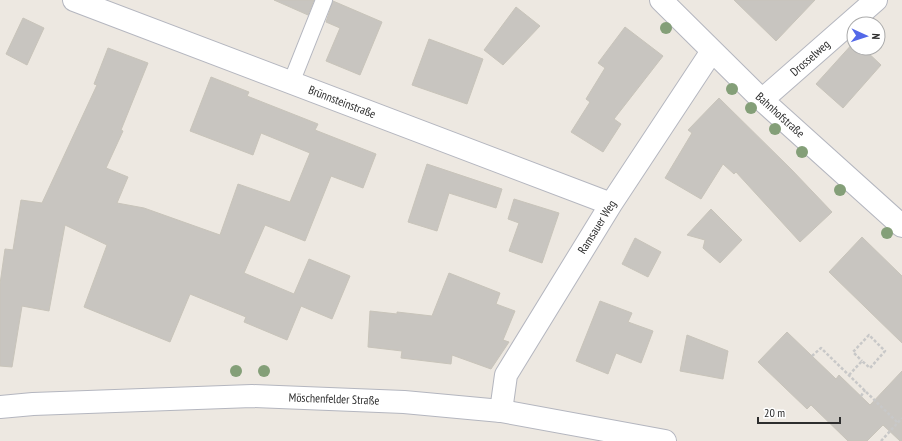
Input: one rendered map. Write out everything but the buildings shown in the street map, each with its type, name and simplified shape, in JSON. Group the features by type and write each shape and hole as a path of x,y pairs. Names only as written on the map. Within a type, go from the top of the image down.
{"street":[{"name":"Brünnsteinstraße","path":"74,0 610,204"},
{"name":"Bahnhofstraße","path":"661,0 762,100 902,226"},
{"name":"Drosselweg","path":"762,100 876,0"},
{"name":"Ramsauer Weg","path":"501,411 506,375 610,204 712,51"},
{"name":"Möschenfelder Straße","path":"0,407 78,402 252,396 404,402 501,411 665,441"}],"lane":[{"path":"291,83 324,0"}],"path":[{"path":"869,335 885,351 870,368 862,361 853,352 869,335"},
{"path":"812,356 821,348 898,423"},
{"path":"849,375 862,361"},
{"path":"861,396 865,390"},
{"path":"881,441 902,418"}]}
